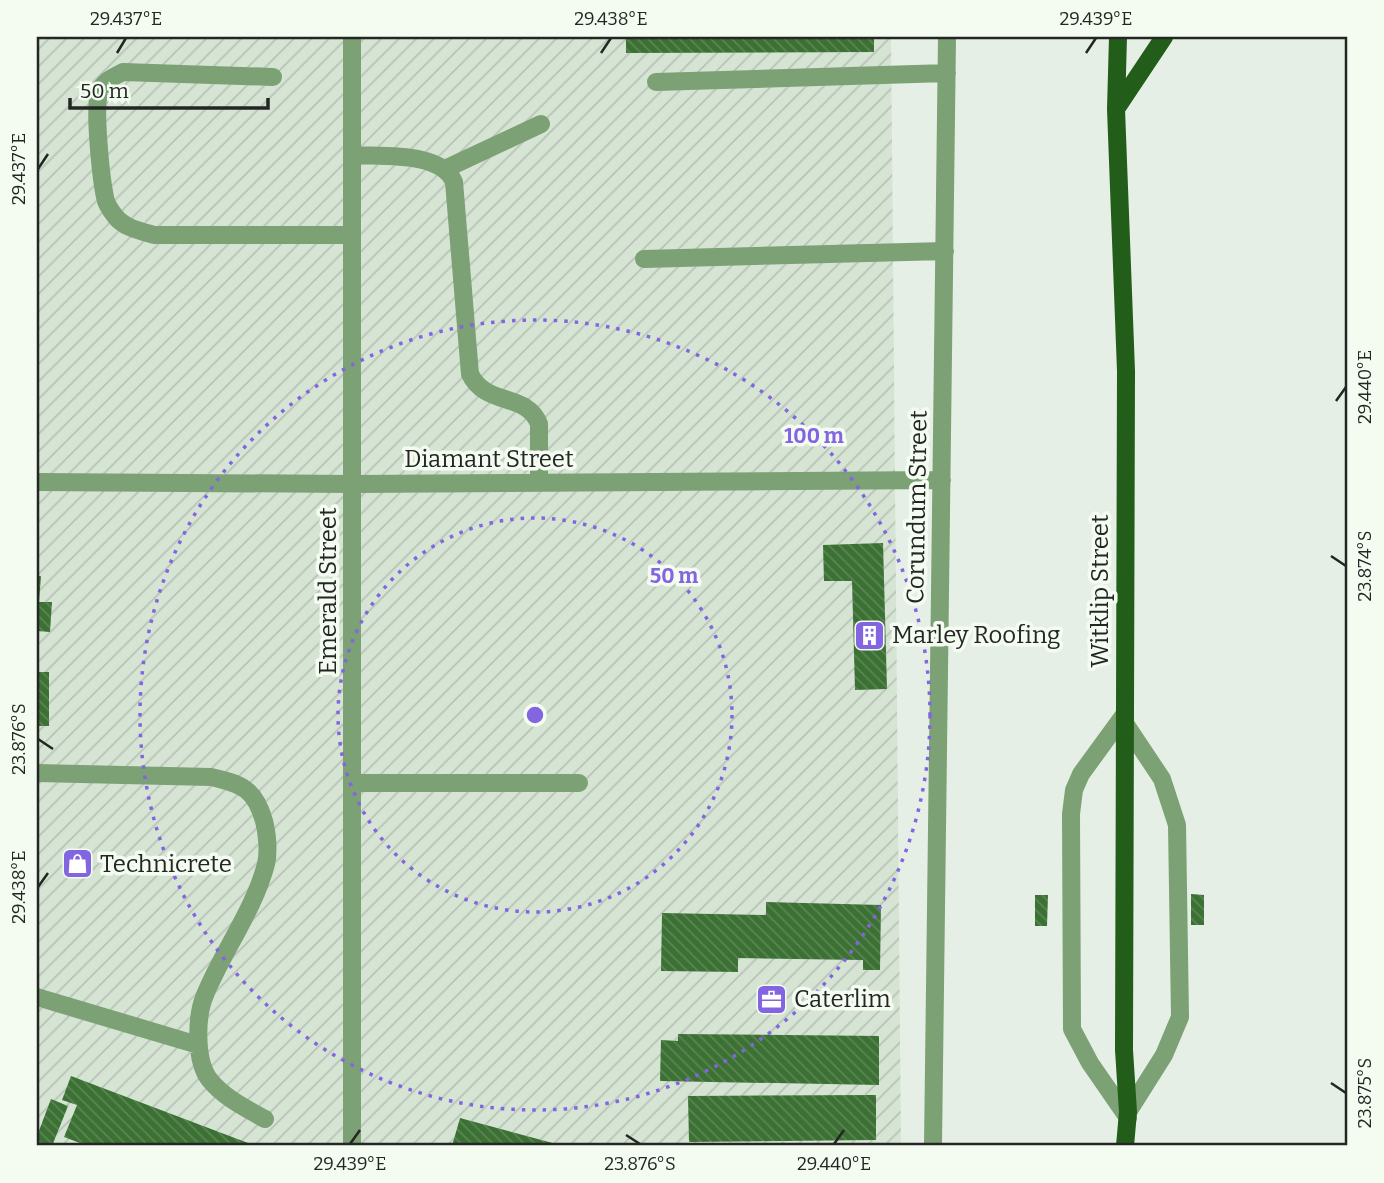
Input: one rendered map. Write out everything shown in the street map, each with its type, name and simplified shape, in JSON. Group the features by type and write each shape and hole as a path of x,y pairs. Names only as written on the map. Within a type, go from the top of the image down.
{"main road":[{"name":"Witklip Street","path":"1118,37 1116,109 1126,371 1124,1051 1128,1115 1125,1146"},
{"path":"1116,109 1164,37"}],"street":[{"name":"Emerald Street","path":"352,37 352,1146"},
{"name":"Corundum Street","path":"933,1146 947,37"},
{"path":"273,77 123,72 111,78 99,93 97,111 105,201 117,219 135,230 154,235 352,235"},
{"path":"656,82 947,73"},
{"path":"445,169 541,124"},
{"path":"352,155 419,159 445,169 454,182 470,374 481,390 527,407 537,418 539,483"},
{"path":"644,259 945,251"},
{"name":"Diamant Street","path":"37,482 353,484 942,480"},
{"path":"1124,718 1162,779 1177,825 1180,1017 1164,1055 1128,1115 1090,1063 1072,1029 1071,814 1074,790 1082,774 1124,718"},
{"path":"37,773 211,777 234,782 246,788 259,803 265,826 267,861 256,892 203,998 198,1045 208,1078 231,1100 265,1119"},
{"path":"352,783 579,783"},
{"path":"37,997 198,1045"}],"shaded area":[{"path":"37,37 891,37 901,1146 37,1146"}],"building":[{"path":"626,37 874,37 874,52 626,53"},
{"name":"Marley Roofing","path":"883,543 887,689 855,690 852,581 824,581 823,545"},
{"path":"37,576 41,576 39,602 52,602 50,632 37,631"},
{"path":"37,672 49,672 49,726 37,726"},
{"path":"1191,894 1204,895 1204,925 1191,925"},
{"path":"1035,895 1048,895 1047,926 1035,926"},
{"path":"766,902 881,905 880,970 863,970 863,960 738,958 738,972 661,971 662,913 766,915"},
{"path":"678,1034 879,1036 879,1085 660,1081 661,1040 678,1041"},
{"path":"71,1076 256,1146 88,1146 64,1137 77,1105 62,1100"},
{"path":"876,1095 876,1140 689,1142 688,1096"},
{"path":"51,1099 68,1106 52,1146 37,1146 37,1136"},
{"path":"460,1118 560,1145 560,1146 452,1146"}],"place":[{"name":"Marley Roofing","path":"869,635"},
{"name":"Technicrete","path":"77,864"},
{"name":"Caterlim","path":"771,999"}]}
